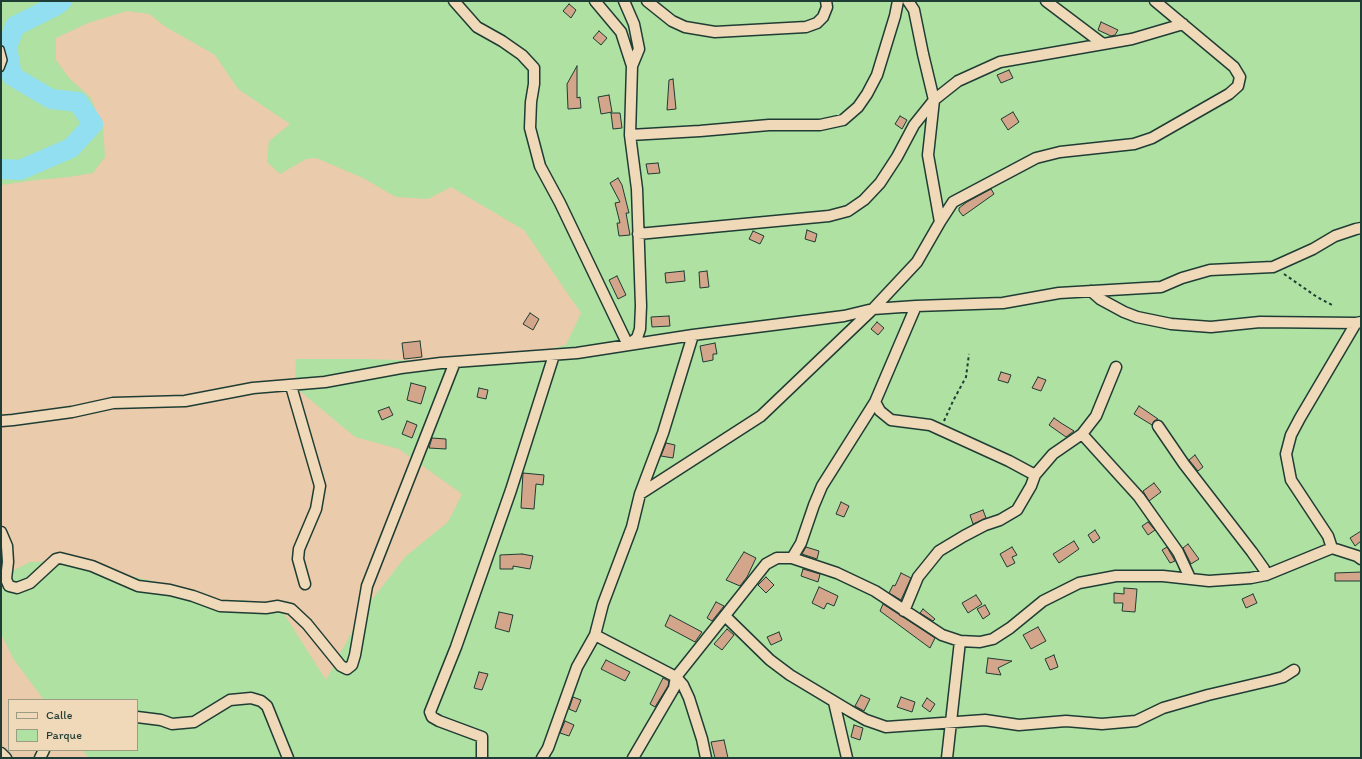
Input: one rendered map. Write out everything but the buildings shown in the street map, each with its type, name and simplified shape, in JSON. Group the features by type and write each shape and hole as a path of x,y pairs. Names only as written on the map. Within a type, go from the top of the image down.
{"street":[{"path":"454,1 477,27 522,54 534,68 530,128 540,166 560,203 628,345"},
{"path":"595,1 621,32 632,66 630,135 637,189 641,306 640,329 637,338 628,345"},
{"path":"624,1 634,24 639,49 632,66"},
{"path":"647,1 672,21 686,27 715,32 806,27 817,23 823,17 827,7 826,1"},
{"path":"630,135 769,125 820,126 843,120 858,107 877,75 895,16 898,1"},
{"path":"908,1 914,10 934,100 928,155 940,222"},
{"path":"1046,1 1102,44"},
{"path":"640,494 761,416 873,309 917,262 953,202 1036,158 1060,152 1134,144 1152,138 1229,94 1238,86 1240,77 1234,67 1155,1"},
{"path":"638,234 829,216 848,211 864,200 880,183 897,157 914,125 934,100 958,81 1000,62 1132,40 1182,24"},
{"path":"1,421 72,412 113,403 185,401 253,388 325,382 401,368 455,362 554,355 693,335 844,316 873,309 1003,303 1059,293 1161,287 1182,278 1210,270 1273,267 1313,249 1335,236 1361,228"},
{"path":"1091,291 1124,312 1137,317 1171,324 1210,327 1260,322 1358,323"},
{"path":"792,558 801,543 822,486 875,402 916,306"},
{"path":"1332,548 1328,536 1290,480 1286,454 1291,435 1300,418 1358,323"},
{"path":"542,758 548,748 577,668 595,635 604,604 632,526 640,494 663,433 693,335"},
{"path":"482,758 482,738 439,721 432,717 430,712 456,647 511,490 554,355"},
{"path":"1,532 7,546 8,562 6,579 9,586 17,588 30,583 56,558 60,558 92,566 138,586 170,590 193,596 220,606 251,606 266,608 278,606 290,609 307,624 341,666 347,669 352,665 355,655 367,586 455,362"},
{"path":"904,611 918,577 939,551 964,536 985,525 1000,520 1017,510 1031,486 1035,475 1053,454 1082,434 1096,416 1116,367"},
{"path":"291,386 320,486 316,509 299,549 298,559 304,584"},
{"path":"875,402 880,411 891,420 921,423 940,429 1009,461 1035,475"},
{"path":"1158,426 1184,464 1252,552 1264,569 1266,575"},
{"path":"1082,434 1139,497 1178,552 1190,578"},
{"path":"633,758 674,688 676,677 766,564 776,558 792,558 837,573 875,592 942,635 960,641 980,642 993,639 1010,628 1043,601 1079,583 1116,576 1163,576 1209,581 1237,580 1266,575 1332,548 1345,551 1361,559"},
{"path":"725,616 774,663 834,702 866,720 886,727 985,720 1019,725 1066,720 1102,724 1136,721 1163,708 1208,695 1283,677 1294,670"},
{"path":"595,635 676,677 684,685 702,739 706,758"},
{"path":"947,758 960,641"},
{"path":"138,717 161,720 172,724 194,722 230,700 251,698 261,701 267,706 288,758"},
{"path":"834,702 847,758"},
{"path":"1,753 6,758"}],"lane":[{"path":"1,49 4,60 1,68"}],"path":[{"path":"1273,267 1317,297 1332,305"},
{"path":"940,429 953,400 966,377 970,354"}],"green space":[{"path":"1,1 1361,1 1361,758 89,758 83,751 138,751 138,699 43,699 14,660 1,634 1,577 30,562 60,561 157,582 204,605 244,600 281,609 326,680 363,611 406,556 448,522 462,494 399,449 355,437 295,387 296,359 366,359 492,363 566,345 581,313 524,230 451,187 428,199 396,197 363,178 316,158 306,159 280,174 267,162 269,141 290,124 238,89 215,55 166,27 149,14 127,11 88,23 56,38 56,60 69,78 90,97 103,126 105,157 93,173 1,185"}],"waterway":[{"path":"1,169 20,170 71,148 93,124 78,102 51,99 12,76 7,47 15,26 62,1"}]}
